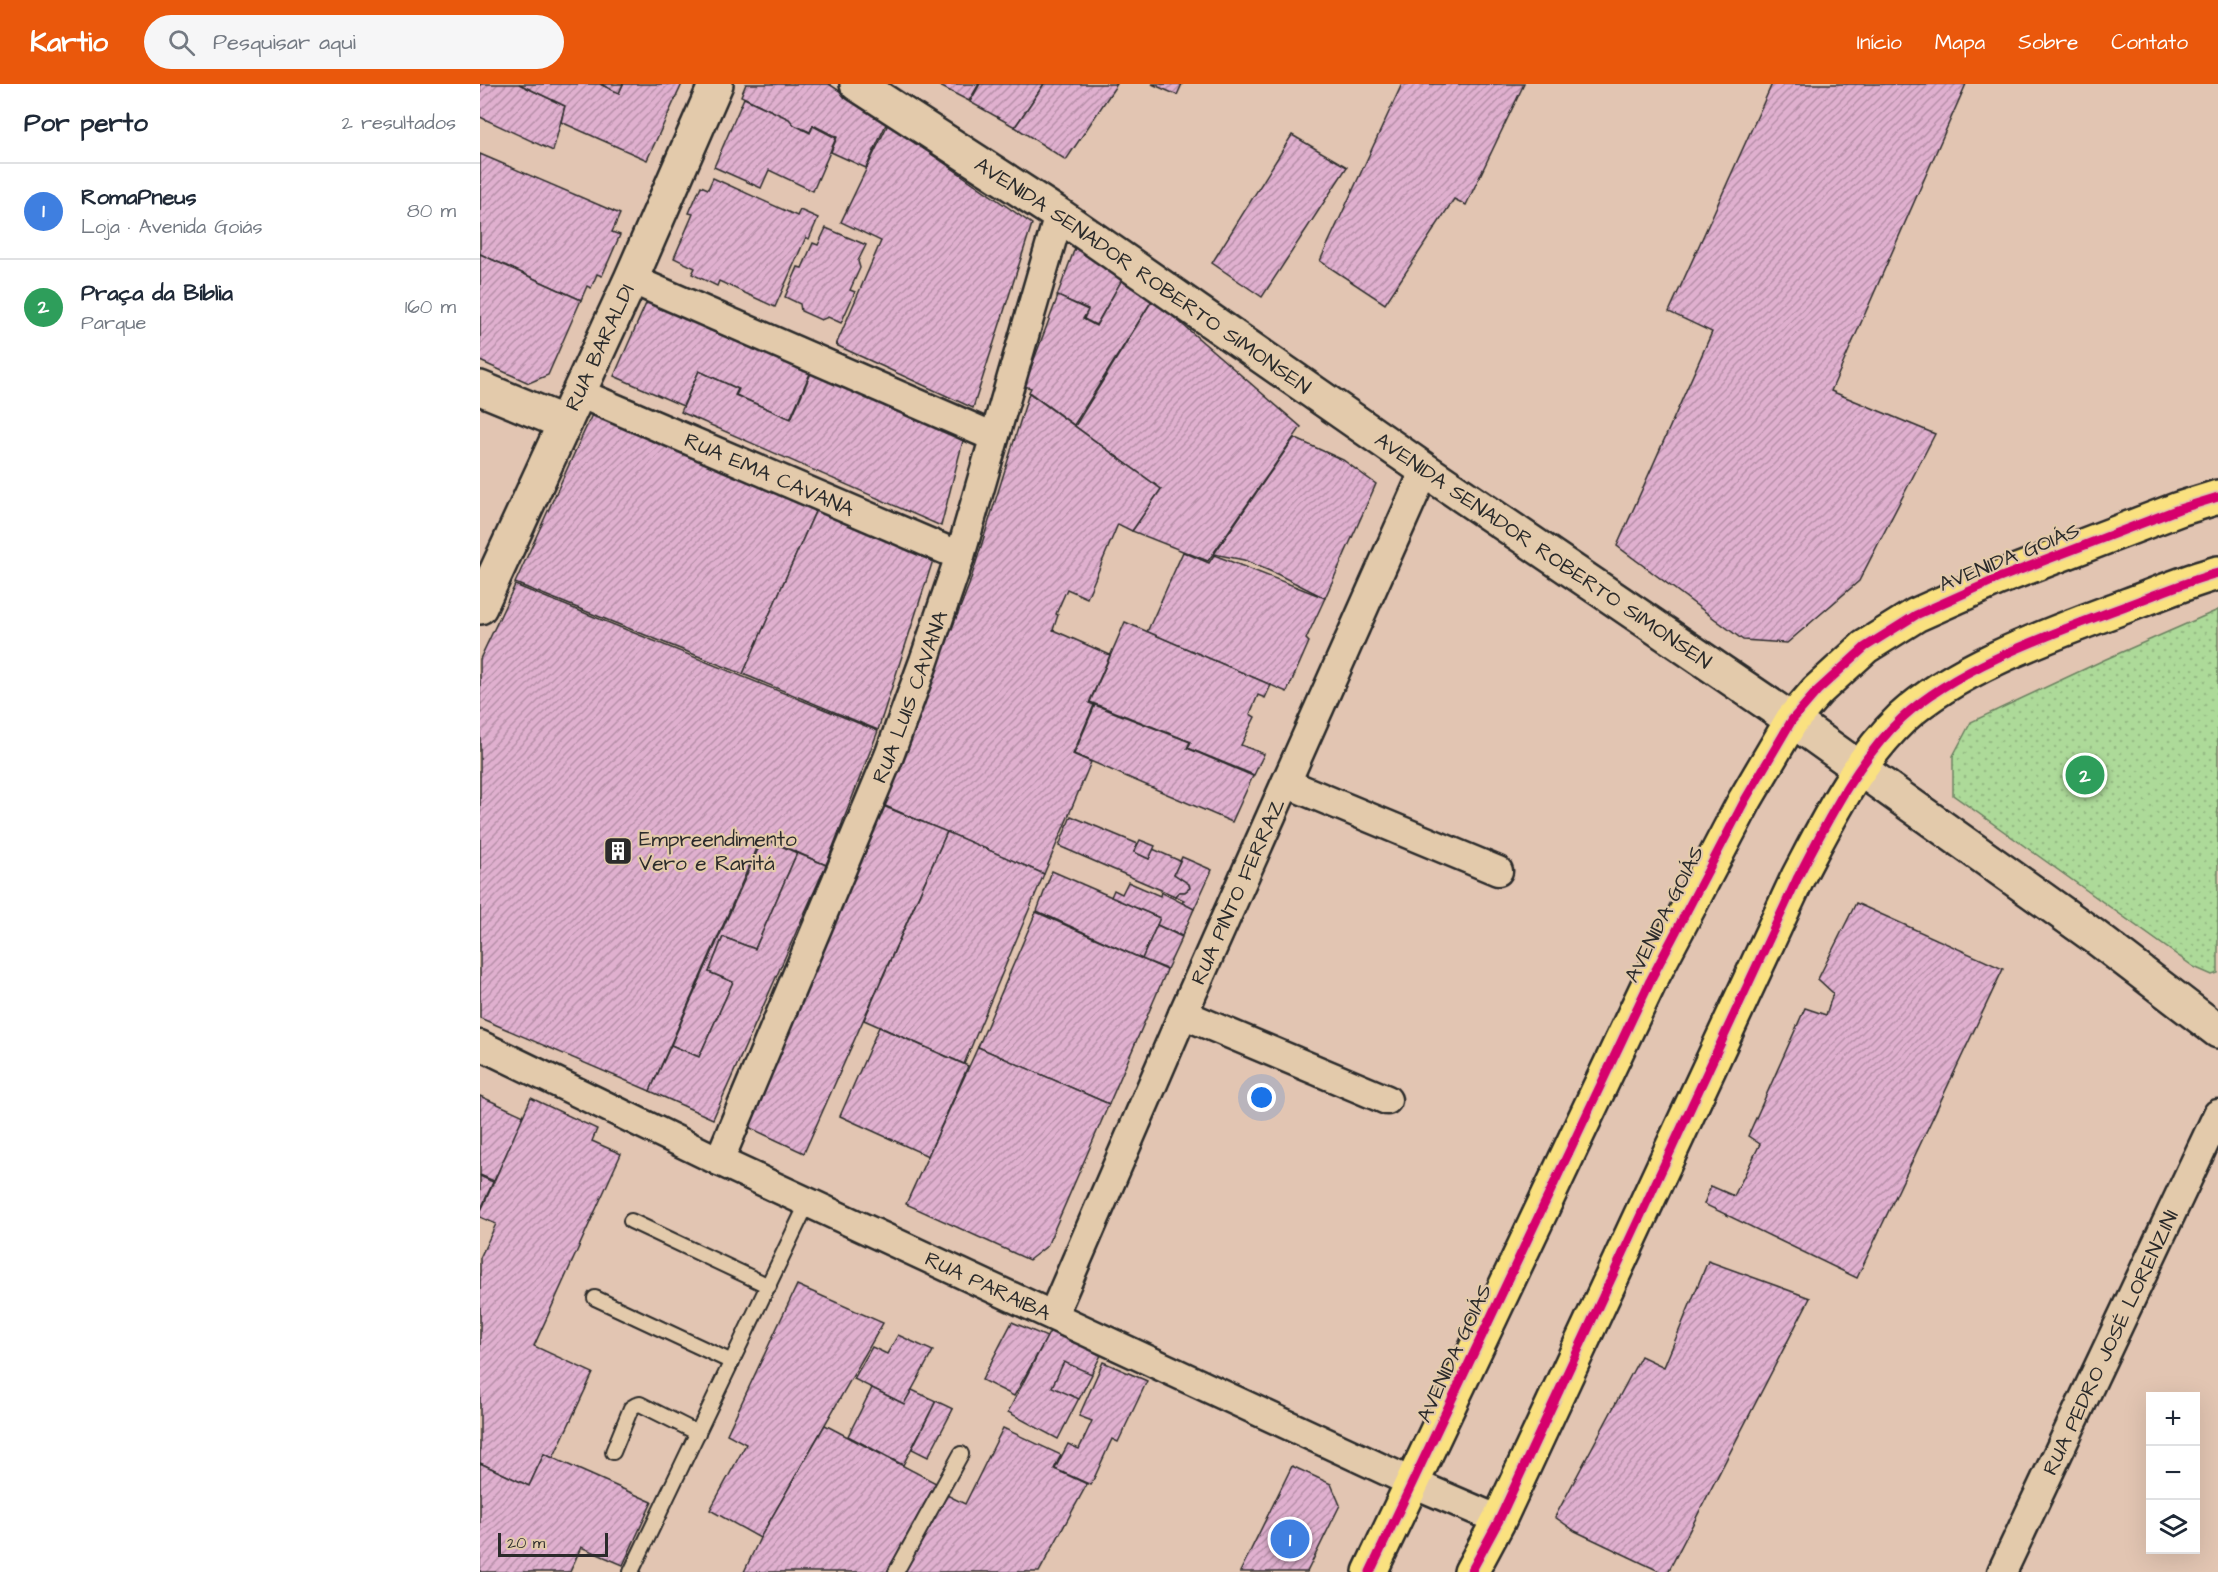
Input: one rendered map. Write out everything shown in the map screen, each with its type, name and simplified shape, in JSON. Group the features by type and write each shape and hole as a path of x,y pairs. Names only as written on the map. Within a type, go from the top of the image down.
{"main road":[{"name":"AVENIDA GOIÁS","path":"1370,1572 1650,981 1740,809 1792,720 1817,691 1850,659 1890,629 1916,615 1999,578 2179,509 2218,497"},
{"path":"1471,1572 1499,1520 1773,928 1828,820 1860,769 1902,719 1923,701 1950,684 1991,662 2074,625 2218,573"}],"street":[{"name":"RUA BARALDI","path":"480,607 631,279 716,84"},
{"name":"AVENIDA SENADOR ROBERTO SIMONSEN","path":"857,84 1059,216 1425,470 1792,720 2094,936 2218,1032"},
{"name":"RUA LUIS CAVANA","path":"718,1161 889,756 960,556 1059,216"},
{"path":"631,279 994,437"},
{"path":"480,388 565,423"},
{"name":"RUA EMA CAVANA","path":"579,393 960,556"},
{"name":"RUA PINTO FERRAZ","path":"1053,1315 1425,470"},
{"path":"1286,783 1498,871"},
{"path":"1184,1014 1387,1100"},
{"name":"RUA PARAIBA","path":"480,1046 718,1161 1413,1483 1499,1520"},
{"name":"RUA PEDRO JOSÉ LORENZINI","path":"2002,1572 2218,1114"}],"lane":[{"path":"631,1572 808,1202"},
{"path":"631,1221 769,1286"},
{"path":"596,1298 732,1362"},
{"path":"613,1452 632,1408 640,1404 698,1432"},
{"path":"896,1572 961,1454"}],"green space":[{"path":"2218,610 2218,973 2212,975 2194,967 1953,795 1953,756 1971,722"}],"building":[{"path":"480,84 519,84 565,106 553,151 480,117"},
{"path":"519,84 600,84 619,93 623,84 682,84 647,160 561,122 565,106"},
{"path":"600,84 623,84 619,93"},
{"path":"746,84 829,84 887,122 866,168 831,152 837,137 813,125 810,132 794,125 789,119 741,96"},
{"path":"936,84 979,84 969,101"},
{"path":"980,84 1044,84 1015,127 970,102"},
{"path":"1044,84 1117,84 1066,160 1015,127"},
{"path":"1152,84 1182,84 1177,95"},
{"path":"1402,84 1524,84 1466,205 1454,199 1385,304 1320,261"},
{"path":"1772,84 1966,84 1831,391 1935,434 1859,581 1787,643 1743,640 1617,546 1712,332 1669,312"},
{"path":"744,98 789,119 794,125 810,133 813,126 836,138 813,191 769,170 761,188 714,167"},
{"path":"888,124 1032,224 973,408 836,345 881,241 841,222"},
{"path":"1292,135 1347,167 1262,297 1212,263"},
{"path":"480,154 620,214 612,232 620,235 602,276 597,274 591,288 587,286 581,300 480,254"},
{"path":"713,178 797,216 800,210 818,218 809,239 806,237 775,307 719,281 717,286 692,274 695,268 674,258 693,214 689,213 701,186 708,189"},
{"path":"826,228 866,245 858,261 860,268 850,290 855,292 841,323 828,317 821,320 801,311 800,304 785,297 798,267 802,268 813,243 818,245"},
{"path":"1078,240 1123,278 1096,325 1084,319 1088,309 1057,296"},
{"path":"480,254 581,300 548,375 529,383 480,361"},
{"path":"1123,278 1153,299 1074,425 1029,392 1031,388 1024,386 1058,296 1088,310 1083,319 1096,326"},
{"path":"652,290 812,369 790,419 736,395 739,389 699,371 683,406 614,376"},
{"path":"1153,299 1301,427 1208,561 1132,531 1161,489 1075,426"},
{"path":"815,364 966,429 941,526 681,412 699,371 738,389 735,395 791,419"},
{"path":"1029,393 1161,489 1132,531 1118,524 1087,598 1067,589 1056,614 1058,615 1053,630 1110,655 1089,703 1094,705 1073,754 1091,762 1044,874 883,805 969,585"},
{"path":"595,408 819,503 743,674 515,583"},
{"path":"1294,438 1343,460 1376,484 1325,598 1244,560 1214,554"},
{"path":"819,503 935,554 878,730 743,674"},
{"path":"1183,552 1209,563 1214,555 1325,598 1306,639 1309,642 1287,692 1147,632"},
{"name":"Empreendimento Vero e Raritá","path":"515,585 878,731 826,865 762,837 650,1091 480,1018 480,659"},
{"path":"1125,622 1271,685 1265,698 1258,695 1250,714 1255,717 1241,745 1264,754 1254,775 1188,748 1191,742 1090,702"},
{"path":"1095,705 1190,742 1187,748 1253,776 1232,822 1074,754"},
{"path":"883,806 947,832 804,1153 744,1125"},
{"path":"1071,816 1138,844 1134,852 1149,859 1153,849 1180,861 1174,874 1189,884 1190,888 1175,896 1059,846"},
{"path":"947,832 1044,874 964,1064 864,1020"},
{"path":"763,838 797,853 755,949 723,937 709,972 733,982 699,1057 671,1045"},
{"path":"1140,840 1155,846 1149,859 1134,852"},
{"path":"797,853 826,865 713,1119 650,1091 671,1045 699,1057 733,982 709,972 723,937 755,949"},
{"path":"1182,857 1212,870 1194,909 1182,903 1184,900 1175,896 1190,888 1189,884 1174,874"},
{"path":"1052,871 1160,918 1142,959 1037,911"},
{"path":"1128,882 1160,896 1161,892 1194,909 1182,936 1157,925 1160,918 1111,897 1114,890 1122,894"},
{"path":"1856,903 2003,969 1857,1278 1704,1204 1711,1186 1734,1196 1760,1144 1748,1136 1805,1008 1826,1015 1833,993 1818,979"},
{"path":"1036,912 1167,970 1109,1104 978,1047"},
{"path":"1157,925 1182,937 1167,969 1142,959"},
{"path":"879,1027 968,1066 928,1156 840,1116"},
{"path":"978,1047 1109,1104 1047,1246 1029,1260 906,1204"},
{"path":"480,1096 524,1116 494,1181 480,1175"},
{"path":"531,1098 597,1129 592,1141 621,1154 534,1346 593,1373 553,1458 544,1454 529,1486 480,1463 480,1258 496,1224 480,1217 480,1213"},
{"path":"480,1176 493,1182 480,1211"},
{"path":"1708,1261 1810,1298 1668,1572 1661,1572 1575,1531 1555,1517 1641,1356 1664,1367"},
{"path":"797,1285 883,1323 760,1538 710,1510 746,1444 727,1434"},
{"path":"1012,1322 1047,1337 1014,1396 982,1380"},
{"path":"1050,1331 1101,1355 1058,1439 1008,1412"},
{"path":"898,1335 933,1351 904,1404 854,1379 872,1347 887,1354"},
{"path":"1064,1362 1092,1374 1079,1399 1052,1387"},
{"path":"1103,1362 1147,1381 1118,1442 1112,1439 1091,1485 1055,1469 1068,1444 1079,1449 1092,1421 1079,1416"},
{"path":"872,1388 904,1404 912,1390 936,1401 903,1465 848,1436"},
{"path":"936,1401 953,1409 928,1457 912,1449"},
{"path":"825,1425 936,1483 887,1572 744,1572 760,1538"},
{"path":"1003,1428 1061,1455 1054,1469 1087,1484 1039,1572 903,1572 945,1494 965,1504"},
{"path":"544,1454 652,1502 623,1565 581,1547 570,1572 480,1572 480,1463 529,1486"},
{"path":"1292,1466 1331,1484 1340,1505 1307,1572 1240,1572"}],"cycle path":[{"path":"1370,1572 1650,981 1745,800 1792,720 1817,691 1865,647 1916,615 1999,578 2179,509 2218,497"},
{"path":"1471,1572 1499,1520 1798,877 1844,793 1870,754 1902,718 1925,699 1979,667 2040,639 2218,573"}],"place":[{"name":"Praça da Bíblia","path":"2085,775"},
{"name":"Empreendimento Vero e Raritá","path":"618,851"},
{"name":"RomaPneus","path":"1290,1539"}]}
